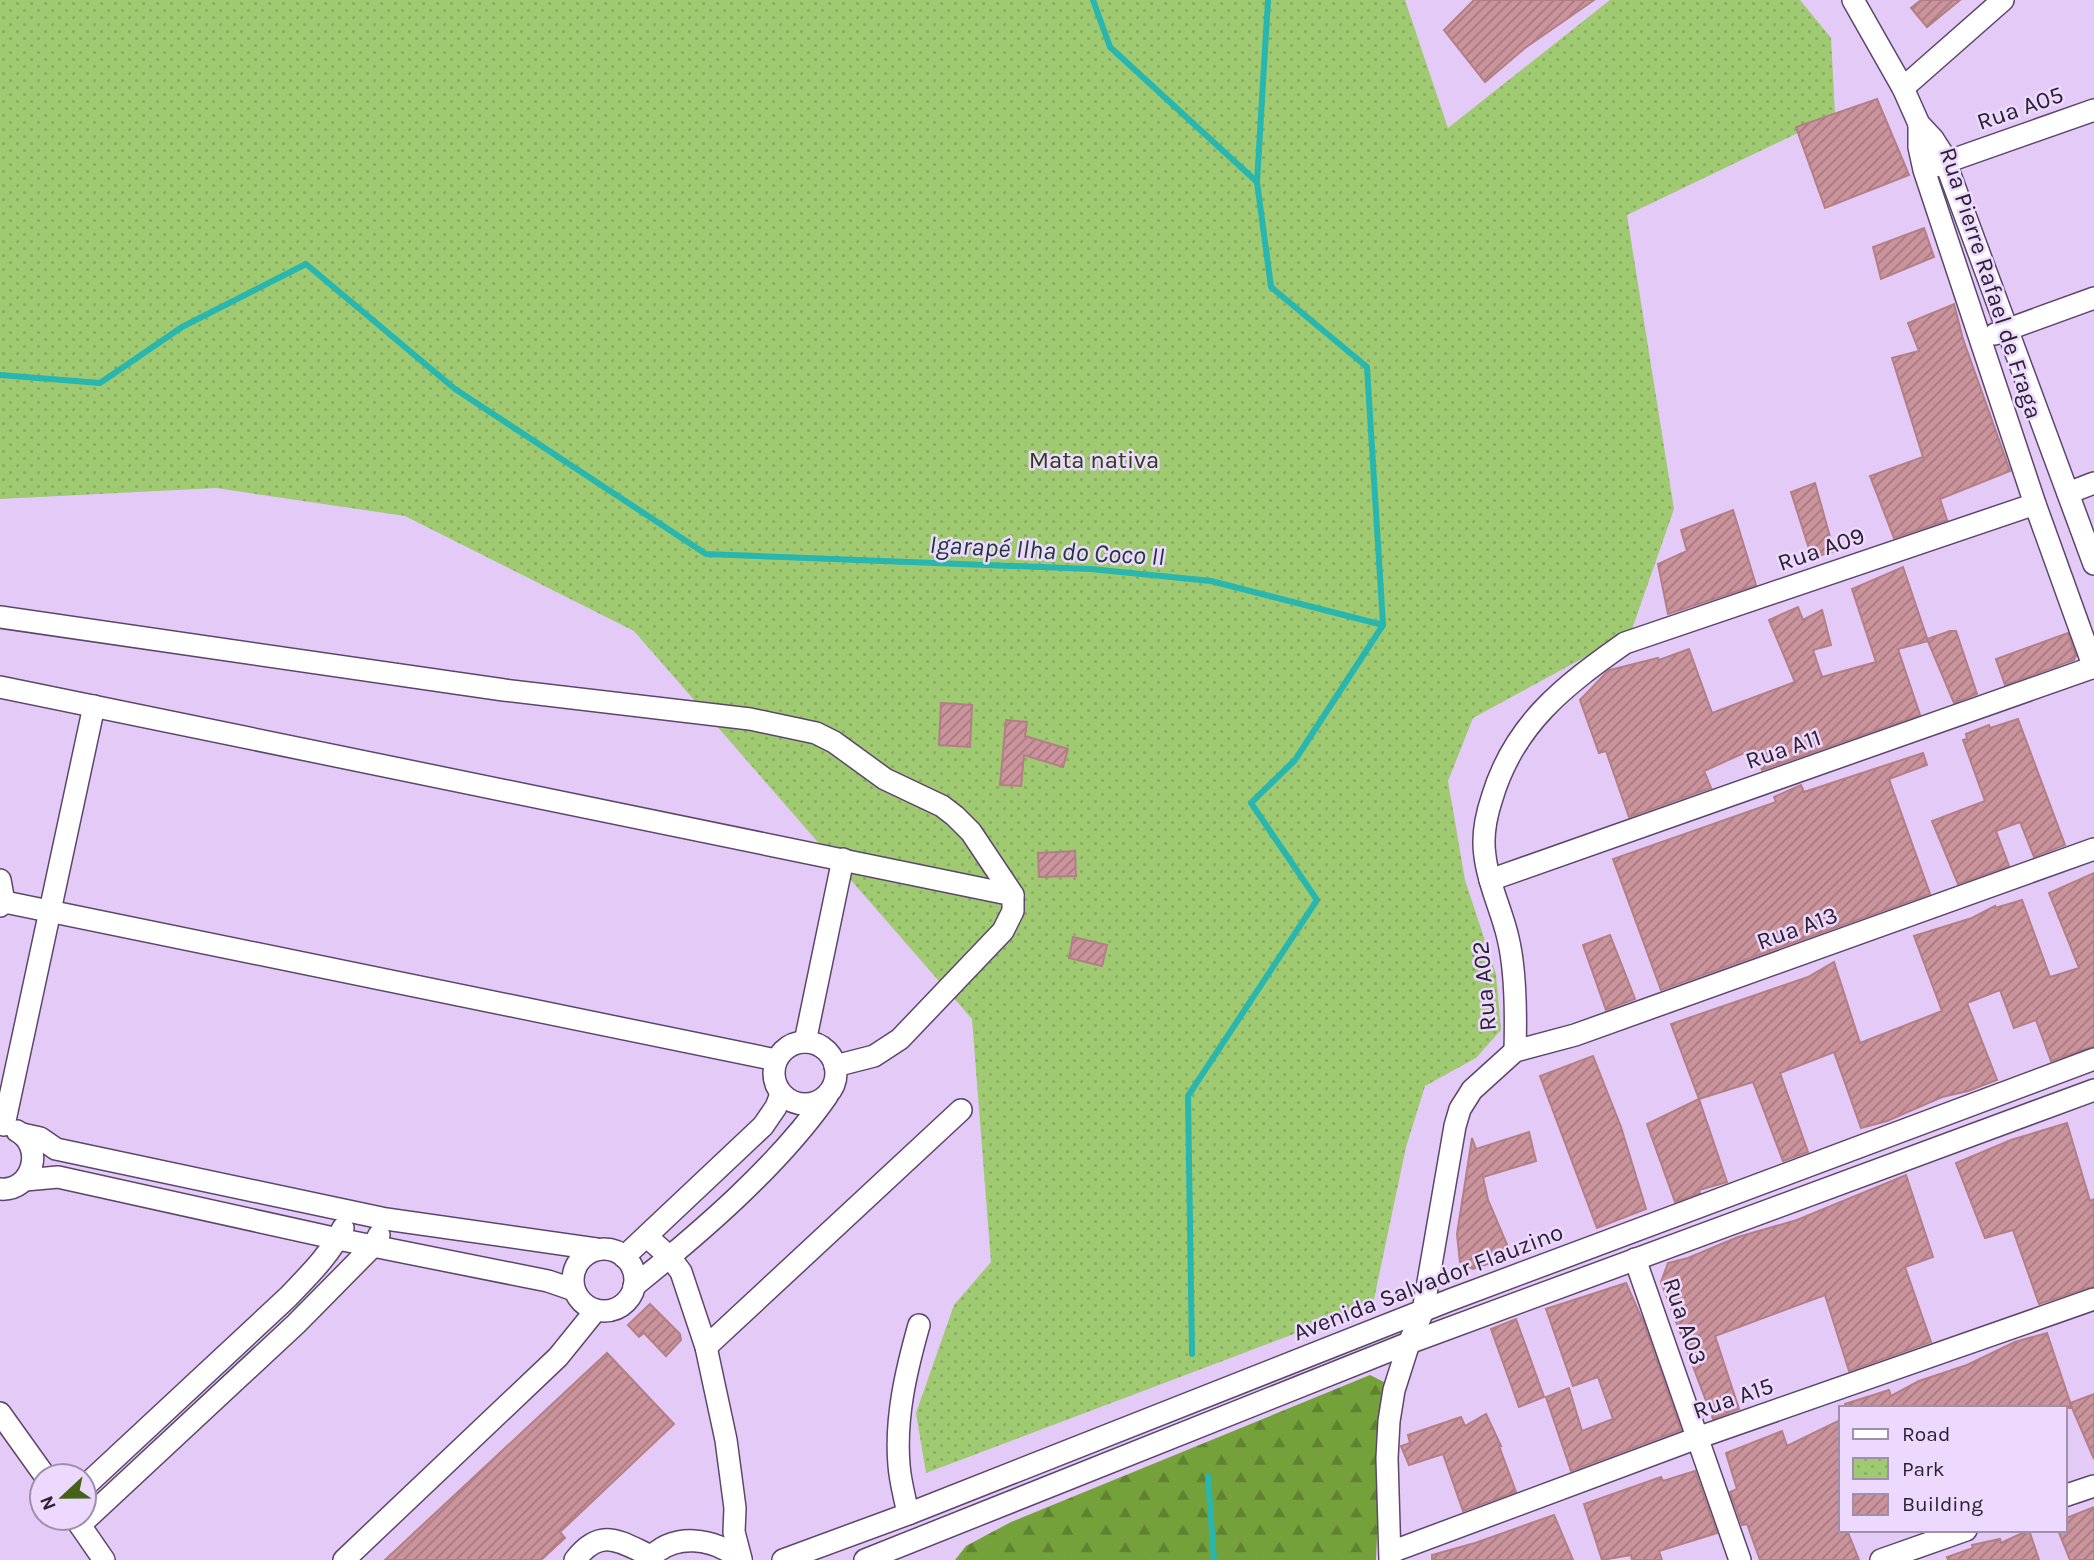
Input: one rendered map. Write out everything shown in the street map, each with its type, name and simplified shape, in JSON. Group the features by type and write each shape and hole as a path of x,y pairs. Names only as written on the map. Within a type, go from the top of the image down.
{"street":[{"path":"1853,0 1903,89 1919,124"},
{"path":"1903,89 2003,0"},
{"name":"Rua A05","path":"1924,170 2094,110"},
{"name":"Rua Pierre Rafael de Fraga","path":"1919,124 1939,146 2094,564"},
{"name":"Rua Pierre Rafael de Fraga","path":"1919,124 1919,147 1924,170 2035,504 2094,667"},
{"path":"1980,340 2094,298"},
{"path":"2068,493 2094,483"},
{"name":"Rua A09","path":"1625,643 2035,504"},
{"path":"0,617 504,690 750,719 816,733 834,742 885,779 942,806 955,816 971,832 1013,895 1013,911 1003,931 900,1039 874,1056 835,1066"},
{"name":"Rua A02","path":"1391,1556 1387,1458 1389,1421 1394,1390 1409,1343 1423,1311 1455,1126 1460,1109 1472,1090 1515,1051 1516,1014 1509,940 1490,880 1484,842 1487,812 1500,772 1511,750 1527,728 1576,677 1625,643"},
{"name":"Rua A11","path":"1490,880 2094,667"},
{"path":"0,687 1013,895"},
{"path":"9,1128 49,911 94,706"},
{"name":"Rua A13","path":"1515,1051 1587,1031 2094,849"},
{"path":"805,1042 843,859"},
{"path":"0,880 1,903 776,1060"},
{"path":"634,1286 670,1257 793,1141 827,1096 833,1087 835,1066 824,1049 805,1042 788,1047 776,1060 774,1076 781,1094 789,1101 809,1105 827,1096"},
{"name":"Avenida Salvador Flauzino","path":"783,1560 908,1514 1423,1311 2094,1059"},
{"name":"Avenida Salvador Flauzino","path":"865,1560 1409,1343 2094,1090"},
{"path":"624,1257 763,1126 781,1094"},
{"path":"706,1347 961,1110"},
{"path":"0,1189 16,1187 31,1172 33,1151 9,1128"},
{"path":"9,1128 40,1138 56,1149 386,1219 596,1249 607,1248 624,1257 634,1272 634,1286 627,1301 613,1310 596,1310 579,1299 574,1290 574,1269 587,1253 596,1249"},
{"path":"24,1180 58,1177 338,1239 548,1281 574,1290"},
{"path":"98,1474 312,1272 338,1239 351,1210"},
{"path":"98,1502 296,1324 374,1245 386,1219"},
{"path":"647,1237 670,1257 681,1272 706,1347 726,1440 735,1508 734,1532 741,1560"},
{"name":"Rua A03","path":"1635,1259 1740,1560"},
{"name":"Rua A15","path":"1391,1556 1697,1438 2094,1299"},
{"path":"344,1560 558,1357 596,1310"},
{"path":"908,1514 899,1468 898,1443 903,1389 919,1325"},
{"path":"0,1413 35,1462"},
{"path":"2066,1495 2094,1486"},
{"path":"85,1532 104,1560"},
{"path":"1881,1560 1960,1532"},
{"path":"575,1560 591,1543 613,1539 650,1558 668,1545 687,1540 706,1541 725,1547 741,1560"}],"green space":[{"name":"Mata nativa","path":"0,0 1405,0 1448,128 1610,0 1800,0 1831,38 1835,115 1627,215 1674,509 1631,632 1473,718 1448,781 1465,880 1496,974 1501,1030 1476,1058 1425,1086 1406,1147 1373,1304 926,1473 916,1413 954,1305 991,1262 972,1019 634,631 405,516 216,488 0,499"},
{"path":"1370,1375 1384,1382 1376,1560 955,1560 966,1546 1011,1522"}],"building":[{"path":"1474,0 1594,0 1525,48 1485,82 1444,30"},
{"path":"1921,0 1960,0 1927,27 1911,8"},
{"path":"1877,99 1909,175 1825,208 1796,127"},
{"path":"1924,228 1934,257 1881,279 1873,247"},
{"path":"1954,304 1963,339 2010,471 1940,499 1947,520 1894,538 1870,476 1923,457 1892,358 1919,351 1908,323"},
{"path":"1815,483 1834,551 1812,558 1791,492"},
{"path":"1733,510 1756,585 1668,614 1658,564 1687,551 1681,530"},
{"path":"1903,567 1928,641 1898,649 1920,715 1762,770 1755,748 1704,771 1711,788 1629,817 1606,751 1599,753 1580,700 1606,673 1658,658 1659,660 1689,649 1712,713 1795,682 1769,620 1798,607 1803,620 1822,610 1831,645 1813,650 1822,677 1876,662 1852,589"},
{"path":"1956,631 1977,694 1954,703 1927,639"},
{"path":"2068,633 2076,656 2074,660 2005,685 1996,659"},
{"path":"941,703 972,705 970,747 939,745"},
{"path":"2018,719 2065,845 2034,857 2020,822 1996,831 2009,866 1958,884 1932,821 1985,801 1963,740 1967,739 1966,734 1989,725 1990,728"},
{"path":"1006,720 1027,722 1025,736 1068,749 1063,767 1024,755 1021,786 1000,785"},
{"path":"1923,753 1927,765 1889,779 1930,894 1661,990 1613,859 1776,802 1774,797 1801,785 1804,792"},
{"path":"1075,851 1076,876 1039,877 1038,853"},
{"path":"2094,873 2094,1046 2051,1061 2036,1020 2014,1028 2000,990 1967,1003 1997,1080 1968,1091 1942,1097 1887,1121 1861,1128 1834,1052 1780,1073 1808,1152 1783,1161 1753,1082 1699,1099 1671,1024 1808,977 1834,962 1860,1043 1942,1011 1914,936 1972,918 1995,906 2022,900 2050,977 2079,968 2049,893"},
{"path":"1610,935 1635,999 1606,1010 1583,945"},
{"path":"1073,937 1107,945 1102,966 1069,958"},
{"path":"1593,1056 1621,1127 1646,1209 1597,1228 1540,1076"},
{"path":"1699,1099 1727,1182 1699,1190 1700,1193 1675,1202 1647,1124"},
{"path":"2067,1123 2090,1201 2094,1199 2094,1286 2039,1304 2013,1230 1985,1238 1956,1163 2011,1140"},
{"path":"1529,1132 1536,1161 1483,1177 1488,1200 1511,1254 1493,1264 1473,1269 1460,1262 1457,1234 1472,1138 1476,1149"},
{"path":"1906,1175 1933,1257 1905,1267 1931,1342 1849,1371 1825,1295 1715,1336 1739,1409 1713,1419 1661,1282 1668,1263 1688,1258 1738,1237 1797,1220"},
{"path":"1626,1283 1643,1321 1681,1430 1571,1471 1546,1397 1569,1388 1582,1431 1613,1419 1598,1377 1573,1386 1546,1309"},
{"path":"650,1304 680,1334 681,1340 666,1356 644,1333 639,1337 628,1325"},
{"path":"1516,1319 1544,1397 1519,1407 1491,1329"},
{"path":"2047,1333 2072,1408 1846,1406 1889,1390 1891,1396 1919,1381 1967,1365 2015,1342"},
{"path":"607,1353 674,1424 560,1532 565,1538 541,1560 385,1560"},
{"path":"2094,1394 2094,1459 2070,1403"},
{"path":"1486,1414 1501,1446 1516,1492 1463,1511 1443,1454 1409,1465 1401,1446 1410,1443 1408,1435 1461,1417 1465,1426"},
{"path":"1839,1420 1839,1532 1848,1532 1859,1560 1760,1560 1747,1524 1742,1525 1730,1492 1737,1489 1726,1453 1782,1431 1787,1446"},
{"path":"1695,1471 1717,1533 1659,1551 1662,1560 1632,1560 1631,1555 1602,1560 1584,1504 1661,1477 1663,1481"},
{"path":"2094,1507 2094,1560 2070,1560 2059,1532 2066,1532 2066,1518"},
{"path":"1554,1515 1573,1560 1432,1560 1432,1555"},
{"path":"2030,1532 2039,1560 1948,1560 1947,1557 1973,1548 1972,1545 2000,1539 2001,1543"}],"waterway":[{"path":"1093,0 1110,47 1257,182"},
{"path":"1268,0 1257,182 1271,287 1367,367 1383,625"},
{"name":"Igarapé Ilha do Coco II","path":"0,375 100,383 182,327 306,264 455,389 706,554 1091,569 1211,581 1383,625 1295,760 1251,803 1317,900 1188,1096 1192,1354"},
{"name":"Igarapé Ilha do Coco II","path":"1208,1476 1214,1560"}]}
